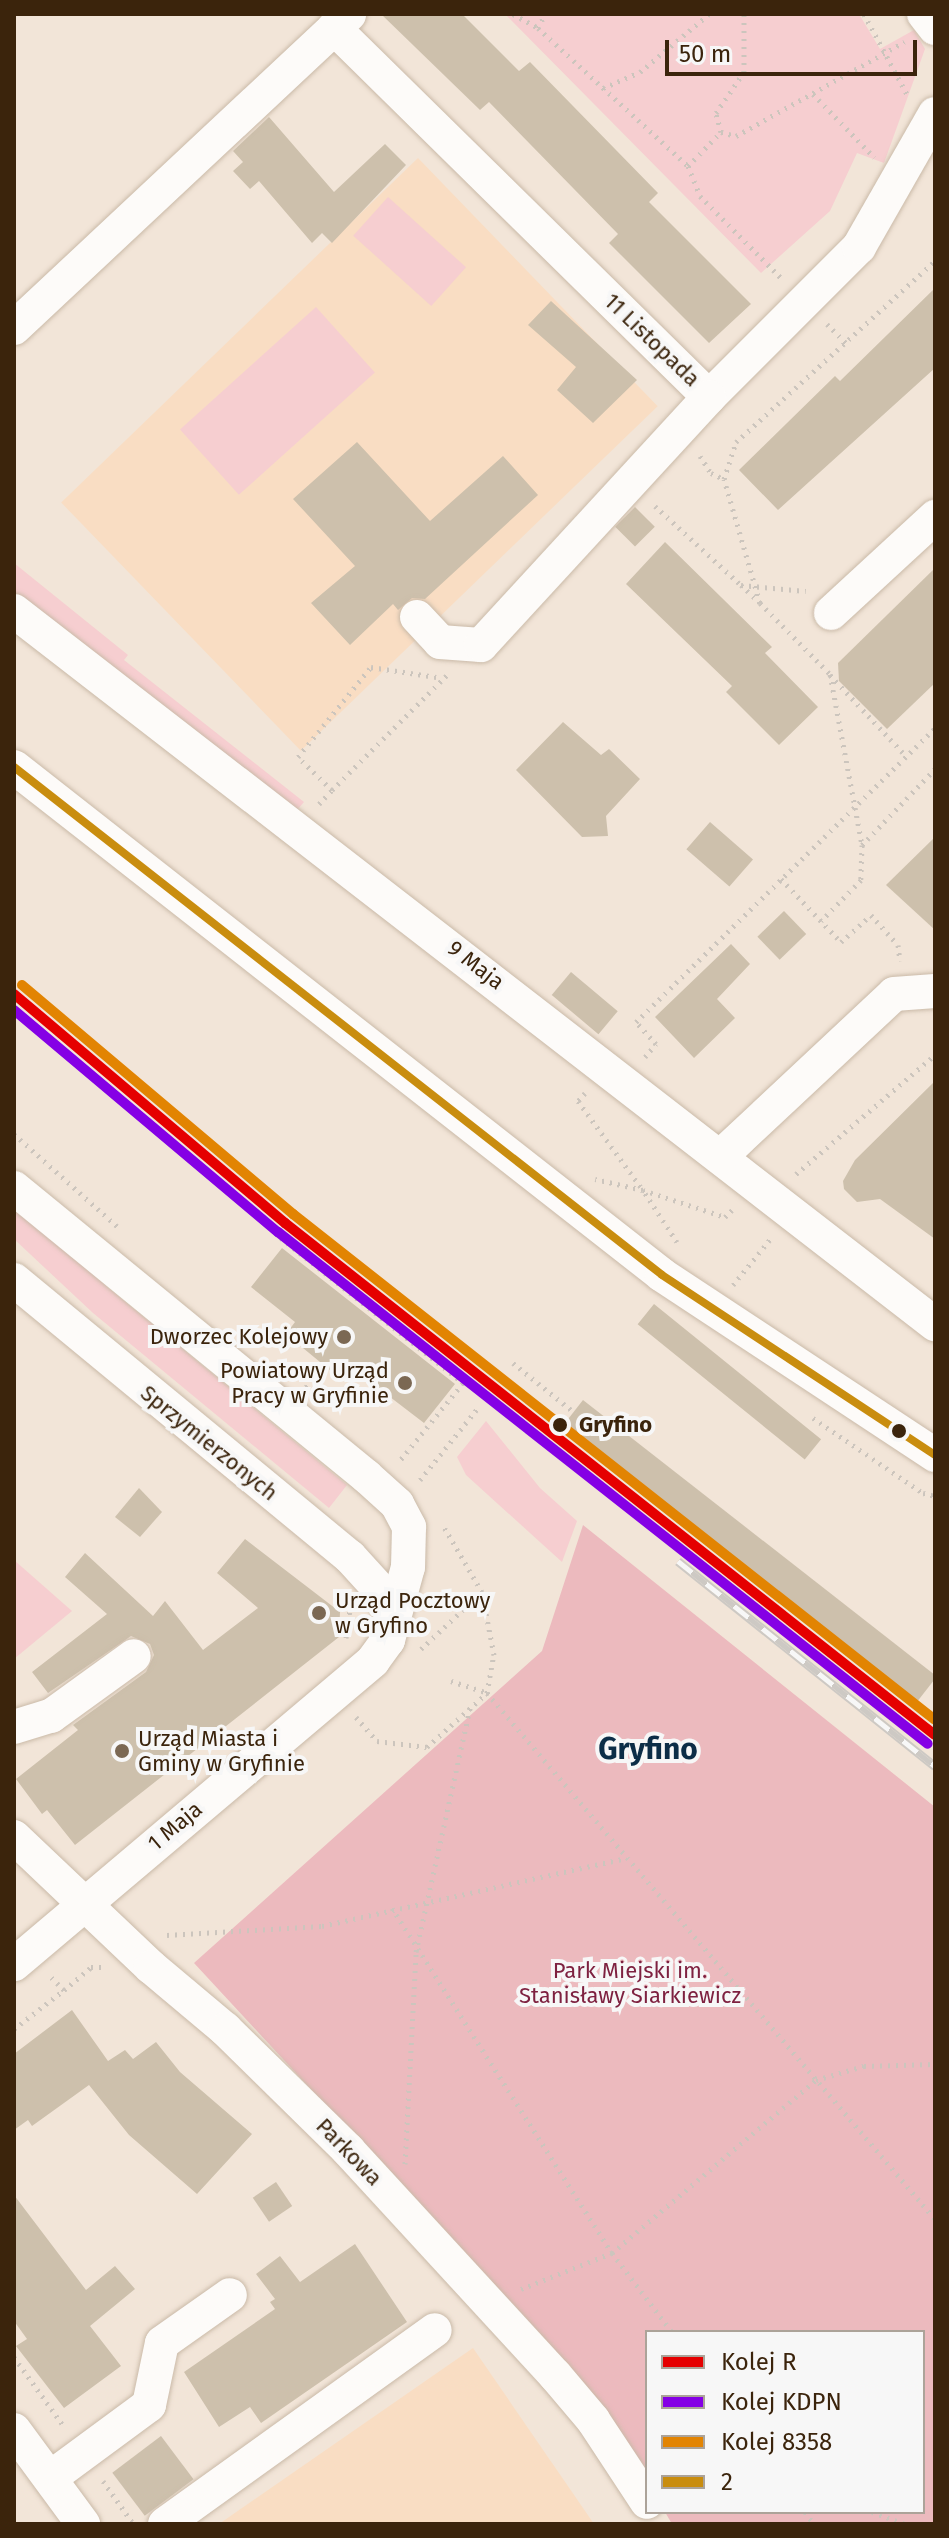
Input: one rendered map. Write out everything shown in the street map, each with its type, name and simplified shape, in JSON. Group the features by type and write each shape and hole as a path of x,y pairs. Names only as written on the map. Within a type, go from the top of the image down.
{"street":[{"path":"924,14 935,28"},
{"name":"11 Listopada","path":"342,21 709,397 859,247 899,183 930,123"},
{"path":"14,328 342,21"},
{"path":"417,617 440,642 481,645 709,397"},
{"path":"835,610 935,517"},
{"name":"9 Maja","path":"14,611 935,1324"},
{"path":"14,767 662,1275 935,1455"},
{"path":"720,1157 919,990"},
{"name":"1 Maja","path":"14,1188 382,1470 409,1527 408,1567 392,1616 388,1640 373,1661 14,1964"},
{"name":"Sprzymierzonych","path":"14,1280 350,1557 380,1590 392,1616"},
{"path":"14,1727 51,1716 134,1656"},
{"name":"Parkowa","path":"14,1837 83,1904 225,2029 348,2150 490,2302 593,2420 645,2499"},
{"path":"50,2478 149,2405 162,2343 230,2295"},
{"path":"165,2524 435,2330"},
{"path":"14,2430 83,2524"}],"path":[{"path":"513,14 538,28 688,166 700,196 847,344"},
{"path":"538,28 545,14"},
{"path":"603,88 640,72 709,14"},
{"path":"721,132 716,113 744,72 744,14"},
{"path":"864,14 930,123"},
{"path":"721,132 736,136 879,55"},
{"path":"813,94 899,183"},
{"path":"688,166 721,132"},
{"path":"760,603 758,587 724,479 736,442 809,372 847,344 935,261"},
{"path":"628,485 760,603 906,756"},
{"path":"741,585 817,592 835,610"},
{"path":"324,784 298,757 371,667 427,679 449,673 332,790"},
{"path":"821,921 861,880 862,845 830,674"},
{"path":"650,1050 656,1044 636,1022 935,728"},
{"path":"862,845 935,769"},
{"path":"781,879 841,942 871,915 898,945 919,990"},
{"path":"784,1183 935,1055"},
{"path":"590,1087 578,1101 682,1248"},
{"path":"585,1177 643,1190 725,1217 737,1205"},
{"path":"725,1295 781,1226"},
{"path":"281,1238 463,1383 382,1470 419,1481 425,1488"},
{"path":"513,1363 575,1413"},
{"path":"306,1388 323,1364"},
{"path":"419,1481 477,1409"},
{"path":"336,1693 377,1741 427,1747 487,1693 494,1655 482,1592 441,1519"},
{"path":"337,1648 348,1636 347,1601"},
{"path":"451,1681 487,1693 935,2219"},
{"path":"403,2209 416,1952 470,1708"},
{"path":"166,1935 322,1926 426,1900 626,1858"},
{"path":"392,1908 416,1952 612,2253 670,2330"},
{"path":"490,2302 612,2253 816,2080 864,2066 935,2064"},
{"path":"14,2357 134,2524"},
{"path":"878,2514 905,2524"}],"shaded area":[{"path":"505,14 859,14 880,49 914,30 925,49 884,163 857,153 830,211 761,273"},
{"path":"418,158 658,406 301,751 61,503"},
{"path":"388,197 466,267 431,306 353,236"},
{"path":"316,307 375,372 239,495 180,429"},
{"path":"14,563 128,655 124,660 304,802 297,810 14,594"},
{"path":"14,1189 106,1286 347,1485 329,1508 93,1313 14,1239"},
{"path":"486,1421 540,1488 577,1521 562,1562 466,1475 457,1457"},
{"path":"14,1560 72,1611 14,1659"},
{"path":"473,2348 594,2524 219,2524"}],"green space":[{"name":"Park Miejski im. Stanisławy Siarkiewicz","path":"583,1525 935,1807 935,2524 672,2524 666,2514 925,2514 925,2330 645,2330 645,2479 433,2221 194,1963 542,1651"}],"building":[{"path":"381,14 462,14 519,71 530,62 658,193 649,202 751,304 709,343 609,243 618,234 489,102 480,110"},
{"path":"269,117 334,192 385,144 406,165 332,243 322,233 312,243 259,181 250,189 233,171 243,162 233,151"},
{"path":"935,288 935,368 778,510 739,470 835,376 840,381"},
{"path":"551,301 637,380 593,423 557,390 576,367 528,325"},
{"path":"357,442 430,521 503,456 538,495 425,599 412,598 398,610 393,604 350,645 311,603 355,566 293,499"},
{"path":"635,507 655,527 635,547 615,527"},
{"path":"665,542 772,647 765,653 818,707 779,745 726,692 732,686 626,584"},
{"path":"935,568 935,683 887,729 839,681 838,663"},
{"path":"563,722 601,755 609,749 640,779 606,816 608,836 582,837 516,770"},
{"path":"710,822 753,859 729,887 686,849"},
{"path":"935,837 935,930 886,885"},
{"path":"784,911 806,934 780,960 757,937"},
{"path":"731,944 750,964 717,999 735,1018 694,1058 655,1017"},
{"path":"571,972 618,1011 598,1034 552,995"},
{"path":"935,1081 935,1239 880,1199 857,1202 844,1189 843,1181 855,1160"},
{"name":"Dworzec Kolejowy","path":"282,1248 455,1384 424,1423 347,1364 337,1376 286,1334 295,1322 251,1287"},
{"path":"654,1304 821,1439 805,1460 638,1324"},
{"path":"583,1400 935,1675 916,1702 563,1426"},
{"path":"139,1488 162,1512 140,1537 115,1517"},
{"path":"245,1539 340,1612 339,1637 75,1845 47,1810 42,1814 16,1779 78,1730 73,1725 146,1672 154,1655 150,1644 131,1636 48,1693 32,1672 107,1614 65,1577 85,1553 153,1616 165,1601 203,1650 258,1608 217,1573"},
{"path":"72,2010 108,2061 125,2050 133,2059 156,2042 180,2072 252,2134 197,2194 129,2135 89,2085 32,2126 28,2120 14,2130 14,2054"},
{"path":"276,2182 292,2206 269,2222 253,2198"},
{"path":"14,2195 86,2290 115,2266 135,2289 90,2326 121,2366 64,2408 16,2346 27,2339 14,2321"},
{"path":"355,2244 407,2322 261,2423 250,2407 219,2427 184,2372 275,2309 270,2302 275,2299 256,2274 280,2256 300,2282"},
{"path":"161,2436 193,2479 145,2516 112,2473"}],"railway":[{"path":"678,1561 935,1766"}],"rail line":[{"name":"8358","path":"22,985 293,1214 935,1720"},
{"name":"R","path":"14,994 285,1223 935,1735"},
{"name":"KDPN","path":"14,1010 278,1232 928,1744"}],"transit line":[{"name":"2","path":"14,767 662,1275 935,1455"}],"place":[{"name":"Dworzec Kolejowy","path":"344,1337"},
{"name":"Powiatowy Urząd Pracy w Gryfinie","path":"405,1383"},
{"name":"Gryfino","path":"560,1425"},
{"name":"Urząd Pocztowy w Gryfino","path":"319,1613"},
{"name":"Urząd Miasta i Gminy w Gryfinie","path":"122,1751"}],"district":[{"name":"Gryfino","path":"648,1749"}]}
